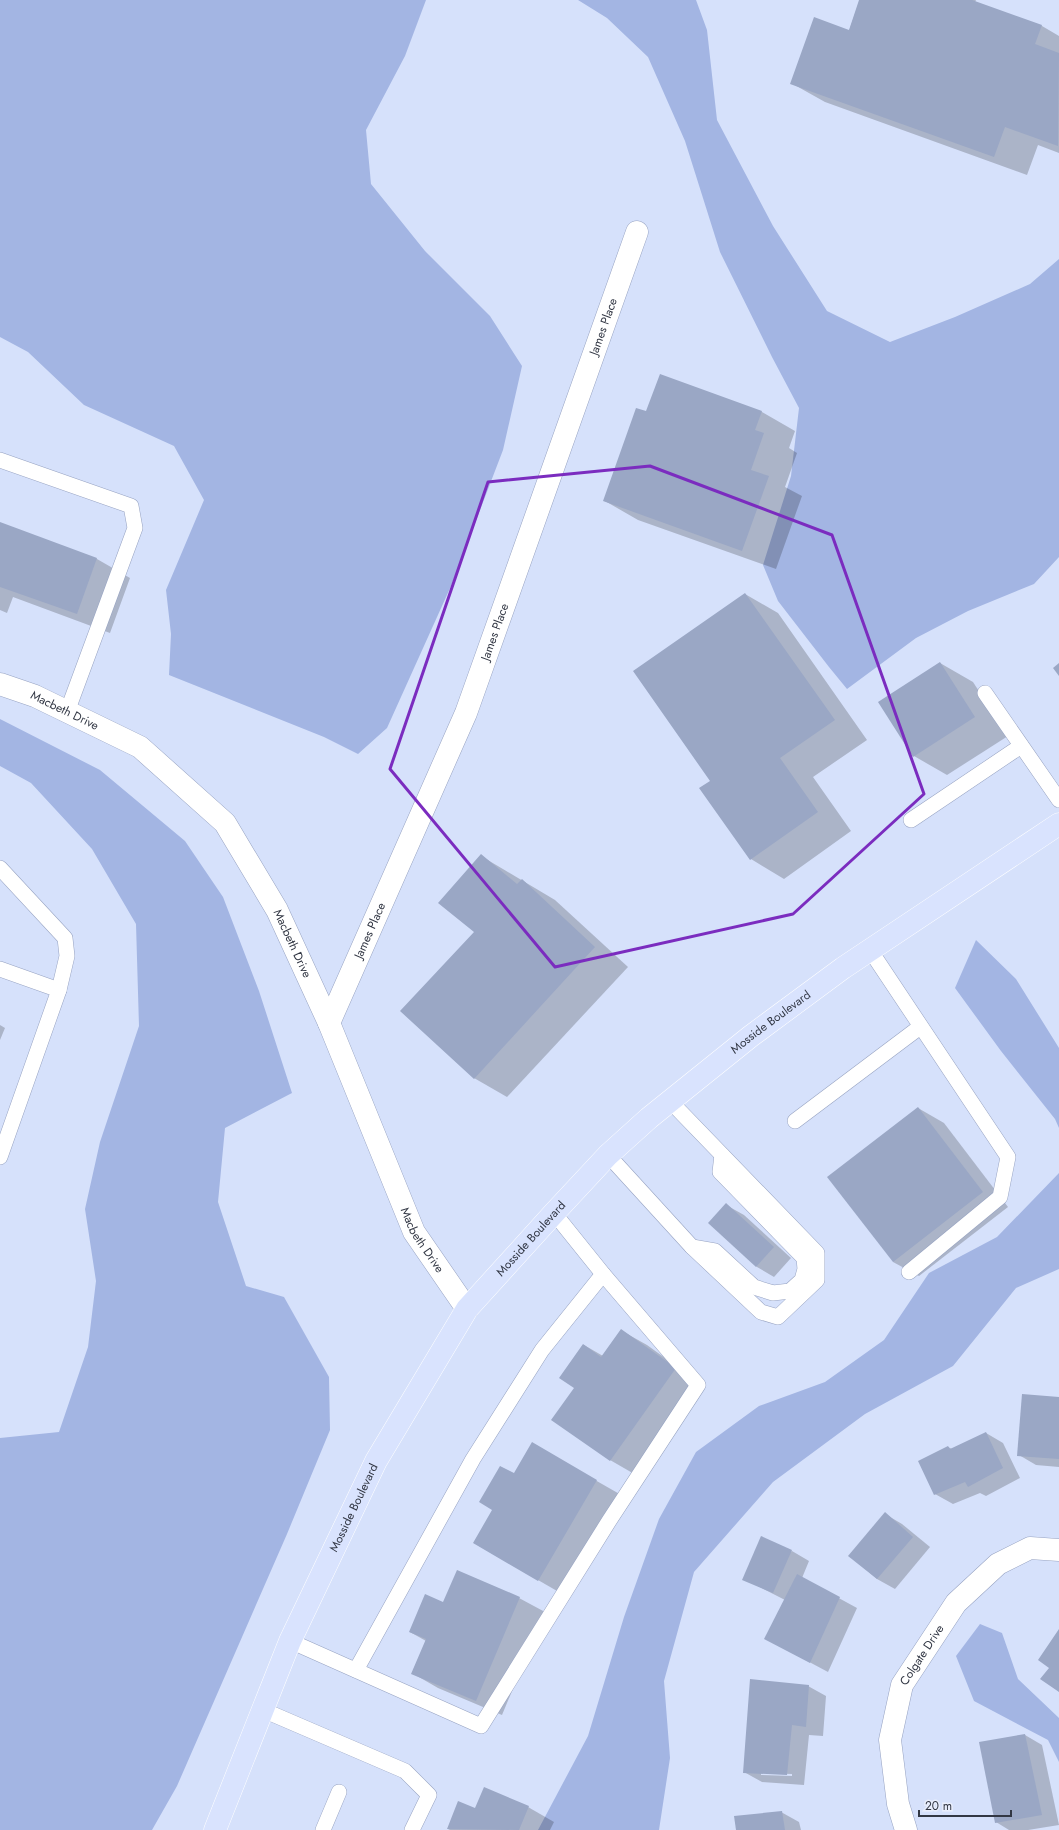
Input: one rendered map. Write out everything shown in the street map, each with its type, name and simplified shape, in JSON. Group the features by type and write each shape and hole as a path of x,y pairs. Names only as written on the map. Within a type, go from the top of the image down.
{"main road":[{"name":"Mosside Boulevard","path":"215,1830 290,1641 376,1461 467,1309 554,1212 608,1155 670,1101 751,1036 870,950 1059,824"}],"street":[{"name":"James Place","path":"329,1023 466,713 637,232"},
{"name":"Macbeth Drive","path":"0,684 35,696 140,747 225,823 277,910 329,1023 414,1232 467,1309"},
{"name":"Colgate Drive","path":"906,1830 898,1804 890,1740 902,1685 956,1603 998,1564 1030,1548 1059,1550"}],"lane":[{"path":"0,460 131,506 135,528 67,712"},
{"path":"986,693 1059,800"},
{"path":"911,820 1021,746"},
{"path":"0,868 65,938 67,956 59,990 0,1157"},
{"path":"870,950 1008,1157 1000,1197 909,1272"},
{"path":"0,970 59,990"},
{"path":"795,1121 920,1027"},
{"path":"608,1155 692,1247 761,1312 778,1317 817,1280 817,1253 670,1101"},
{"path":"692,1247 715,1251 754,1287 773,1294 790,1291 802,1280 805,1269 804,1258 720,1172 722,1155"},
{"path":"290,1641 481,1726 609,1521 698,1385 603,1274 554,1212"},
{"path":"356,1670 473,1459 542,1350 603,1274"},
{"path":"263,1710 405,1771 429,1795 412,1830"},
{"path":"323,1830 338,1792"}],"highlighted area":[{"path":"650,466 832,535 924,794 793,914 555,967 390,769 488,482"}],"shaded area":[{"path":"0,0 426,0 405,56 366,130 371,184 425,251 490,316 522,366 503,450 451,586 387,728 358,754 324,737 169,675 171,634 166,590 204,500 174,446 84,405 28,352 0,337"},
{"path":"578,0 696,0 707,30 717,120 773,226 827,311 890,342 955,317 1030,284 1059,259 1059,557 1034,584 968,611 916,638 847,689 829,667 778,601 763,565 791,476 799,408 720,252 685,141 648,57 607,18"},
{"path":"0,719 100,770 185,841 223,897 259,991 292,1093 225,1128 218,1202 246,1286 284,1297 329,1377 330,1430 287,1534 177,1786 152,1830 0,1830 0,1438 59,1432 88,1347 96,1281 85,1209 100,1142 139,1026 136,924 92,849 31,783 0,766"},
{"path":"976,940 1016,979 1059,1048 1059,1128 1055,1119 1001,1051 955,988"},
{"path":"1059,1173 1059,1269 1016,1288 953,1366 865,1414 773,1482 694,1572 664,1681 670,1758 659,1830 538,1830 588,1736 624,1617 659,1519 696,1452 759,1406 825,1382 884,1340 929,1273 997,1237"},
{"path":"980,1624 1002,1633 1018,1679 1059,1718 1059,1762 1048,1740 974,1701 956,1656"}],"building":[{"path":"859,0 972,0 1042,25 1035,44 1059,53 1058,146 1005,127 994,157 790,84 814,17 849,30"},
{"path":"660,374 762,411 755,430 764,433 751,470 769,476 742,551 603,501 636,408 646,411"},
{"path":"0,522 97,558 77,614 0,587"},
{"path":"745,593 835,720 780,758 818,812 750,860 699,788 710,781 633,671"},
{"path":"940,662 975,717 913,757 878,702"},
{"path":"1059,663 1059,676 1053,668"},
{"path":"481,854 517,884 522,879 595,947 474,1079 400,1011 474,932 438,903"},
{"path":"918,1107 983,1192 893,1262 827,1177"},
{"path":"726,1203 774,1247 756,1267 708,1223"},
{"path":"621,1329 676,1368 610,1461 551,1420 574,1388 559,1378 583,1344 601,1357"},
{"path":"1022,1394 1059,1397 1059,1459 1017,1456"},
{"path":"986,1432 1003,1468 968,1487 965,1482 934,1495 918,1461 948,1446 950,1449"},
{"path":"532,1442 597,1480 538,1581 473,1543 492,1510 479,1502 500,1466 514,1473"},
{"path":"885,1512 913,1537 877,1579 848,1556"},
{"path":"761,1536 792,1550 773,1593 742,1580"},
{"path":"457,1570 520,1597 476,1701 411,1674 426,1639 409,1632 425,1594 443,1602"},
{"path":"797,1574 840,1597 810,1663 764,1639"},
{"path":"1059,1629 1059,1692 1040,1679 1049,1668 1038,1660"},
{"path":"750,1679 809,1685 806,1727 792,1725 787,1775 743,1773"},
{"path":"1025,1734 1042,1815 995,1823 979,1742"},
{"path":"484,1787 529,1806 519,1830 447,1829 458,1801 475,1808"},
{"path":"782,1811 785,1830 736,1830 734,1816"}]}
